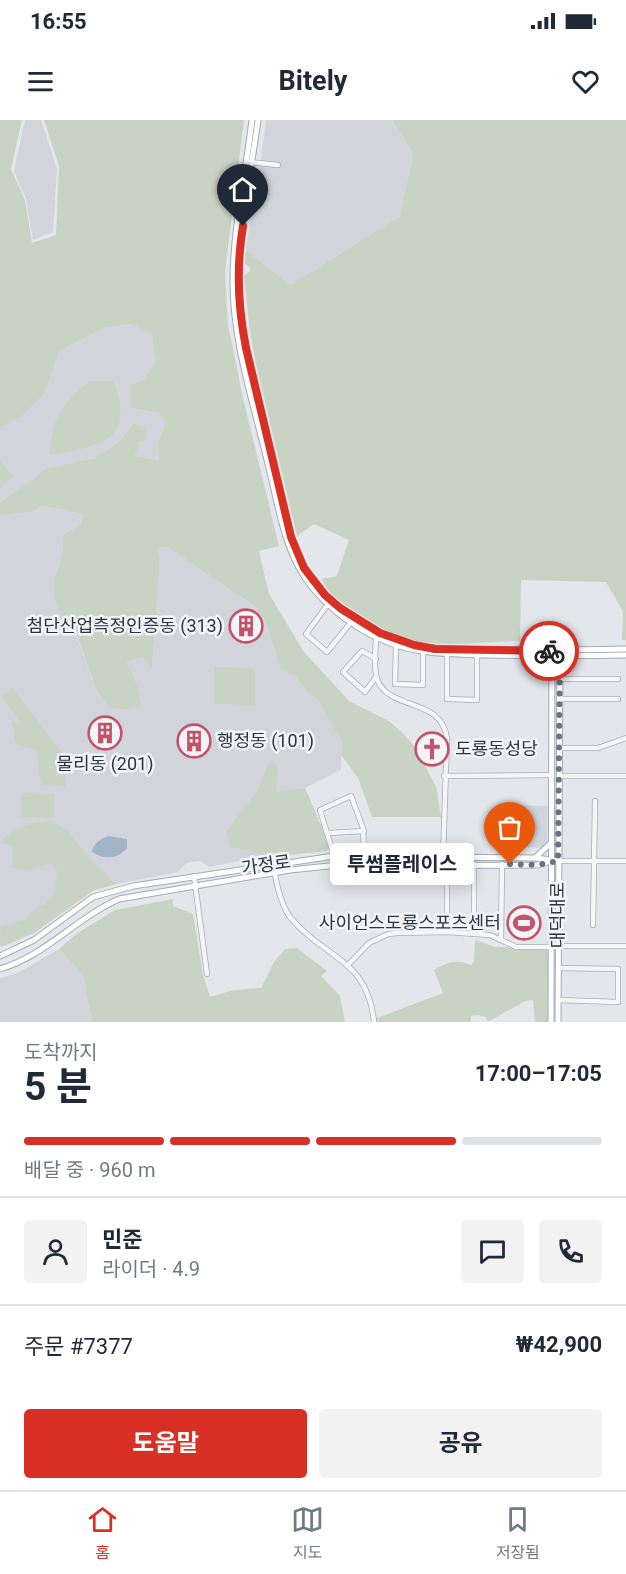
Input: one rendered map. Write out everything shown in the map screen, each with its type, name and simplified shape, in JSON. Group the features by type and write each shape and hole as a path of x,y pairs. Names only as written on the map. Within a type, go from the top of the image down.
{"main road":[{"path":"252,120 250,162 239,248 241,318 255,392 291,537 304,568 325,595 340,608 380,633 396,640 435,649 552,654"},
{"path":"258,120 235,247 233,282 240,343 289,544 305,578 328,604 376,637 423,652 477,655 626,655"},
{"path":"560,654 626,649"},
{"name":"대덕대로","path":"552,654 555,775 555,946 552,1022"},
{"name":"대덕대로","path":"555,861 552,842 555,775 559,748 560,654"},
{"path":"536,858 552,842"},
{"name":"가정로","path":"0,956 34,940 93,897 133,886 334,856 536,858 555,861"},
{"name":"가정로","path":"0,969 41,950 100,907 119,899 329,866 537,865 555,861"},
{"name":"대덕대로","path":"555,946 558,968 558,1022"}],"street":[{"path":"250,162 278,165"},
{"path":"328,604 306,633 327,652 352,621"},
{"path":"376,637 376,677 387,692 431,711 443,725 447,739 443,858"},
{"path":"387,692 395,684 396,645"},
{"path":"376,659 362,651 343,672 365,692 376,677"},
{"path":"395,684 423,685 423,652"},
{"path":"447,654 447,699 477,700 477,655"},
{"path":"560,679 618,679"},
{"path":"560,699 618,699"},
{"path":"559,748 598,748 626,738"},
{"path":"444,776 626,776"},
{"path":"334,856 320,810 351,796 364,831 364,855"},
{"path":"593,925 596,801"},
{"path":"328,833 364,831"},
{"path":"555,861 626,861"},
{"path":"273,864 285,909 291,917 348,965 366,987 374,1022"},
{"path":"474,864 474,933"},
{"path":"501,939 502,864"},
{"path":"447,865 447,932"},
{"path":"194,876 207,974"},
{"path":"348,965 369,943 387,934 474,933 490,935 516,947 626,946"},
{"path":"558,968 618,969 618,1002 558,1000"}],"shaded area":[{"path":"25,120 41,120 57,169 53,232 33,240 26,199 14,171"},
{"path":"266,120 392,120 413,154 400,216 290,285 246,250"},
{"path":"131,324 152,334 155,362 144,380 130,384 131,408 158,413 165,423 158,443 159,460 135,456 132,424 120,441 95,458 43,469 32,480 0,502 0,427 44,394 59,352 103,328"},
{"path":"43,506 83,514 81,525 63,534 62,554 55,578 97,691 137,684 127,663 142,656 152,668 160,559 158,547 167,547 256,607 267,624 280,669 295,676 308,693 317,697 330,717 342,744 341,770 305,788 330,847 326,851 249,859 209,867 200,861 190,862 178,872 94,890 34,933 0,947 0,515 32,512"},
{"path":"500,805 548,806 547,844 542,848 500,846"},
{"path":"59,949 83,975 92,1022 0,1022 0,978 18,973"}],"green space":[{"path":"0,120 22,120 11,169 25,200 32,243 56,235 59,166 44,120 244,120 225,271 228,325 279,546 259,551 269,594 304,652 349,701 389,721 414,746 436,786 441,817 372,817 358,778 341,755 342,743 317,698 308,693 295,676 280,669 267,624 256,607 167,547 158,547 160,559 152,669 142,656 127,663 137,684 142,705 131,710 110,708 97,691 74,627 64,621 54,598 63,534 81,525 83,514 43,506 32,512 0,515 0,502 32,480 43,469 95,458 120,441 133,423 146,428 147,440 139,442 135,456 159,460 158,443 165,423 158,413 131,408 130,384 144,380 155,362 152,334 131,324 103,328 59,352 44,394 22,416 0,427"},
{"path":"392,120 626,120 626,640 622,640 623,611 606,582 521,580 520,641 452,644 403,637 383,629 345,604 324,584 322,579 337,576 349,540 314,524 297,536 250,331 244,276 250,271 250,267 245,264 246,250 290,285 400,216 413,154"},
{"path":"90,381 113,381 121,416 117,428 98,444 50,455 52,432 60,413 72,396"},
{"path":"0,460 13,477 0,488"},
{"path":"214,667 255,668 255,705 214,704"},
{"path":"13,688 65,757 66,786 41,785 36,750 16,744 12,721 23,724 1,697"},
{"path":"274,761 278,770 276,792 305,788 330,847 326,851 266,857 249,849 231,848 226,832 259,788 268,763"},
{"path":"21,793 54,794 54,818 21,817"},
{"path":"51,820 68,831 90,859 116,884 94,890 34,933 1,947 0,927 25,919 38,906 45,904 55,892 57,867 50,863 30,871 12,868 13,847 0,842 24,826"},
{"path":"173,899 173,906 193,914 203,975 210,997 234,990 261,988 274,962 285,949 297,948 327,971 321,976 340,996 345,1022 92,1022 83,975 59,949 76,934 115,910"},
{"path":"475,940 495,947 546,949 549,953 548,1022 535,1022 533,1000 525,1001 488,1022 486,1017 478,1015 471,1016 471,1022 378,1022 377,1018 443,993 434,970 452,962 471,965 474,961"}],"water":[{"path":"108,836 127,839 127,848 111,857 92,852 100,840"}],"way so far":[{"path":"510,864 537,865 558,861 560,651 549,651"}],"place":[{"name":"첨단산업측정인증동 (313)","path":"246,626"},
{"name":"물리동 (201)","path":"105,733"},
{"name":"행정동 (101)","path":"194,741"},
{"name":"도룡동성당","path":"432,749"},
{"name":"투썸플레이스","path":"510,864"},
{"name":"사이언스도룡스포츠센터","path":"524,923"}],"route":[{"path":"243,226 239,248 238,282 246,348 291,537 304,568 325,595 340,608 380,633 396,640 435,649 549,651"}]}
